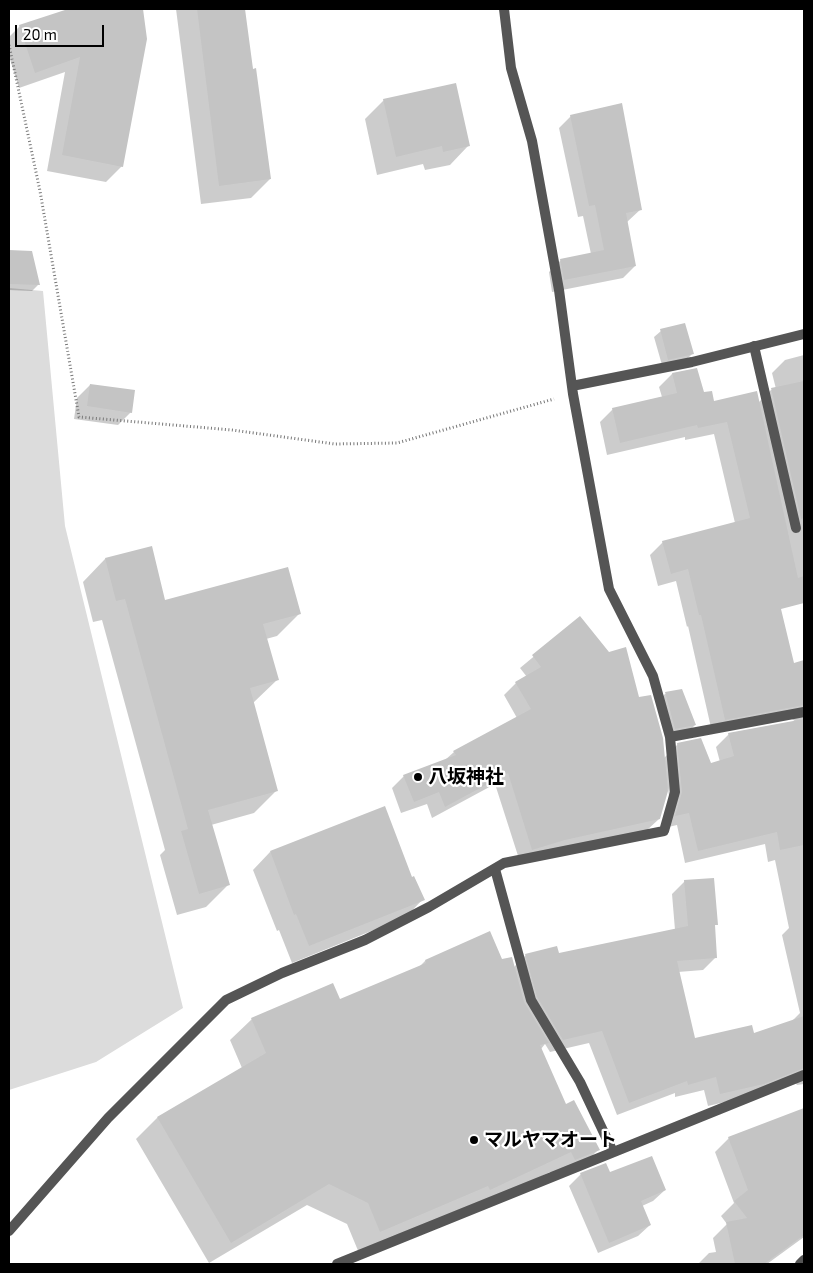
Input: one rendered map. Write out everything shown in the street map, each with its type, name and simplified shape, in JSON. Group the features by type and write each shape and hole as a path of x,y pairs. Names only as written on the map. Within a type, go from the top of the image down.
{"street":[{"path":"9,1231 108,1118 226,1000 282,973 365,940 429,907 504,863 664,831 675,792 670,737 652,676 609,589 573,390 559,290 532,141 511,68 504,9"},
{"path":"573,390 804,334"},
{"path":"754,346 796,528"},
{"path":"670,737 804,712"},
{"path":"494,868 532,1000 580,1082 613,1152"},
{"path":"337,1264 804,1075"},
{"path":"800,1264 804,1260"}],"path":[{"path":"9,45 40,190 79,417 232,430 335,444 397,443 573,390"}],"shaded area":[{"path":"9,288 43,291 65,526 183,1008 96,1062 9,1090"}],"building":[{"path":"68,9 143,9 147,39 123,167 62,155 80,57 35,73 19,25"},
{"path":"197,9 245,9 253,69 256,68 271,179 219,186"},
{"path":"456,83 470,146 443,152 442,146 396,157 383,99"},
{"path":"622,103 642,210 626,213 636,266 564,280 560,259 604,250 595,205 589,206 570,115"},
{"path":"9,250 32,251 40,285 9,284"},
{"path":"685,323 694,354 668,360 660,329"},
{"path":"697,368 704,392 712,391 714,401 757,391 798,578 804,576 804,603 781,609 794,663 804,660 804,705 725,720 701,615 699,615 688,569 671,574 662,541 750,518 727,422 698,428 697,425 620,443 612,408 677,393 672,373"},
{"path":"804,381 804,518 801,519 771,388"},
{"path":"90,384 135,390 132,413 87,406"},
{"path":"152,546 165,600 288,567 301,614 263,624 279,680 250,688 278,791 208,810 230,885 199,894 181,831 188,829 125,599 116,601 105,558"},
{"path":"580,616 609,652 626,647 639,697 651,695 663,738 668,791 660,819 565,840 532,850 508,773 445,807 439,792 414,802 403,775 456,755 453,751 531,709 515,682 541,667 532,655"},
{"path":"682,689 696,725 675,729 665,692"},
{"path":"804,719 804,845 780,850 777,832 698,851 689,813 675,816 682,792 677,743 701,738 711,763 734,756 728,733"},
{"path":"385,806 412,877 414,876 425,900 309,946 296,914 294,915 270,851"},
{"path":"714,878 718,925 715,925 717,958 677,961 695,1038 752,1025 754,1033 804,1016 804,1068 764,1084 720,1094 716,1077 688,1085 687,1081 629,1103 602,1031 563,1040 537,997 525,954 557,946 559,953 688,926 684,880"},
{"path":"490,931 502,959 512,957 524,1002 549,1043 540,1045 566,1104 574,1100 600,1150 575,1160 571,1152 490,1190 488,1186 380,1232 368,1203 329,1184 231,1243 157,1117 266,1053 251,1018 333,983 340,999 426,963 425,960"},
{"path":"804,1108 804,1235 764,1264 735,1264 726,1222 747,1218 734,1201 748,1190 728,1137"},
{"path":"652,1156 666,1190 641,1201 651,1225 609,1243 580,1173 606,1163 610,1172"}],"place":[{"name":"八坂神社","path":"418,777"},
{"name":"マルヤマオート","path":"474,1140"}]}
